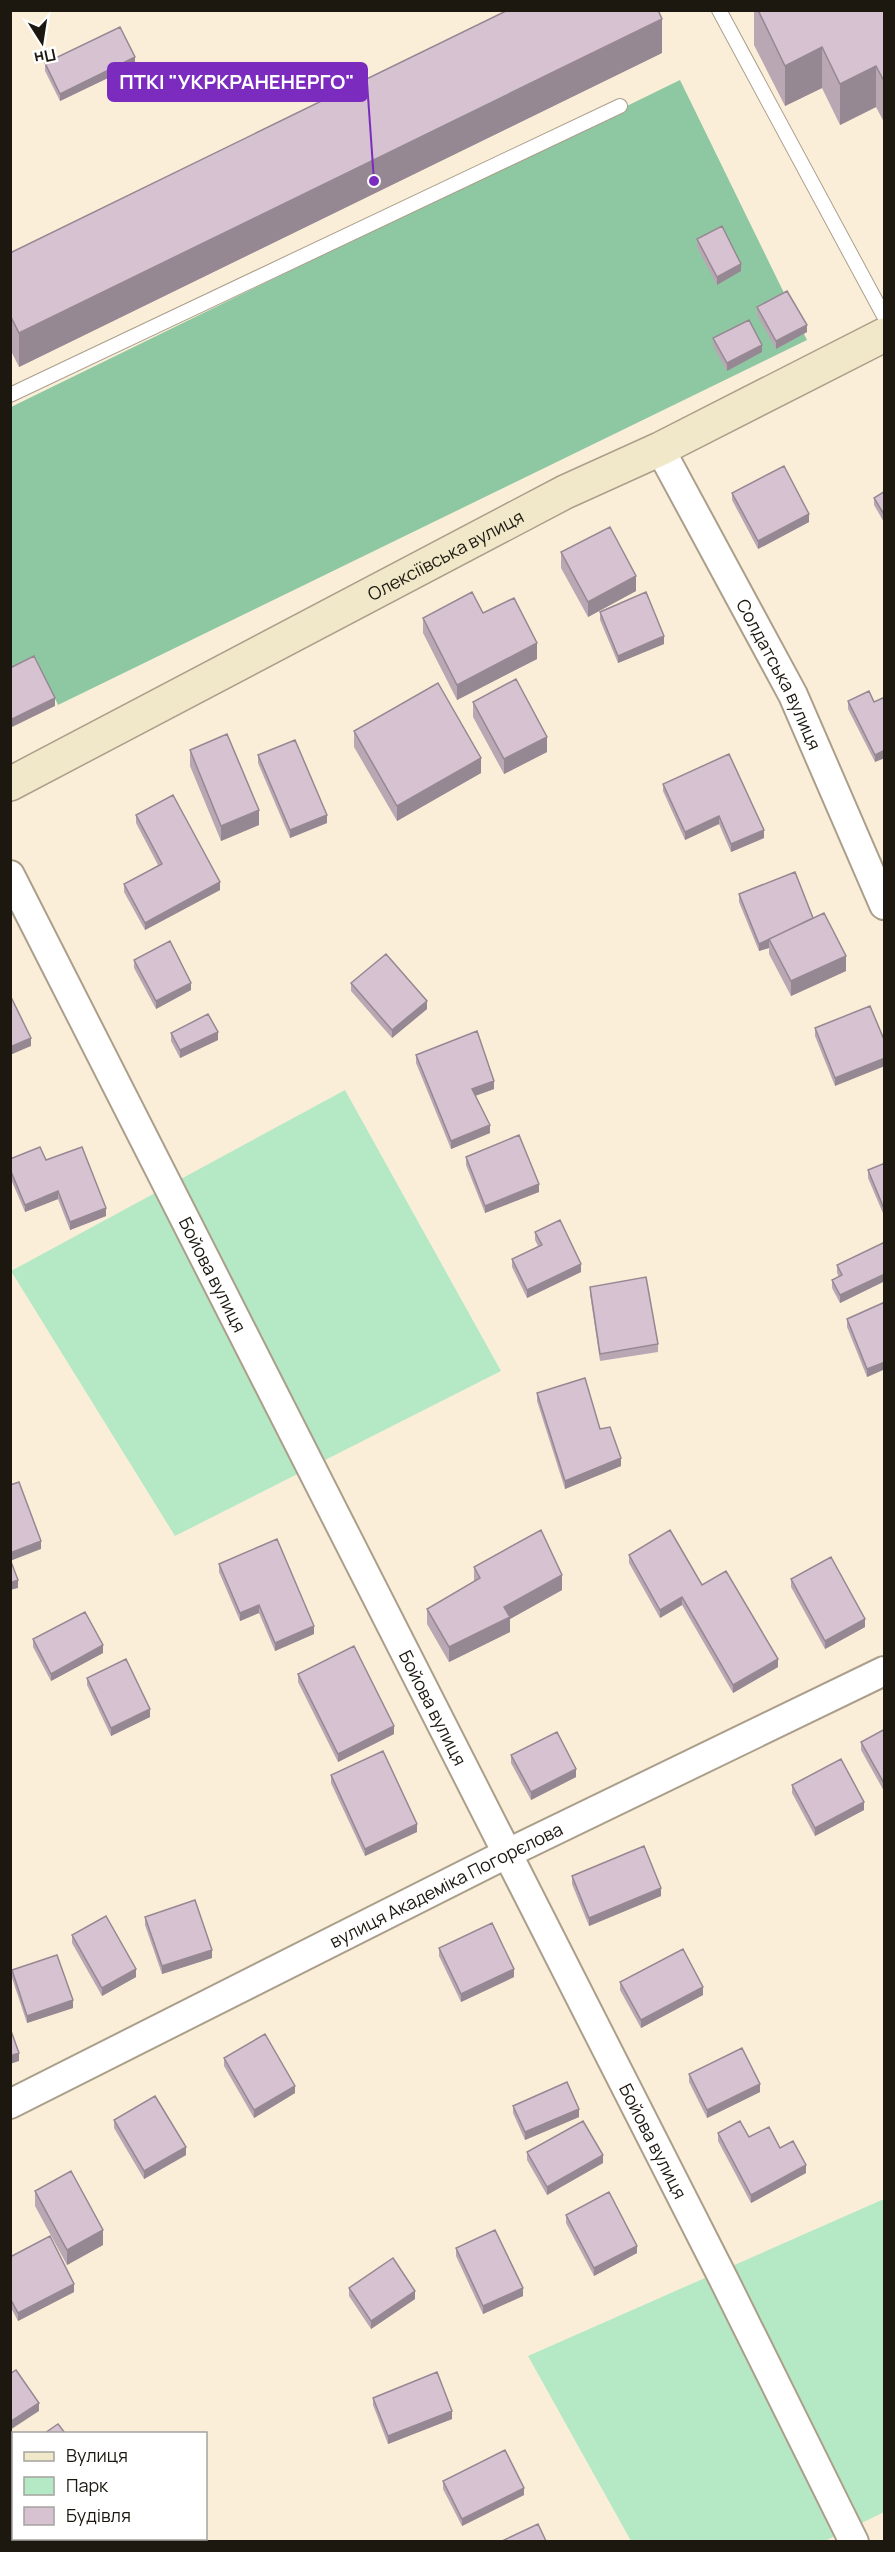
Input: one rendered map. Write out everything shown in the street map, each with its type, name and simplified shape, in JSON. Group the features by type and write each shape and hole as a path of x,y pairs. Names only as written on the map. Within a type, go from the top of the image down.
{"street":[{"name":"Олексіївська вулиця","path":"10,784 565,492 660,449 885,335"},
{"name":"Солдатська вулиця","path":"660,449 794,695 885,905"},
{"name":"Бойова вулиця","path":"10,875 723,2278 854,2541"},
{"name":"вулиця Академіка Погорєлова","path":"10,2104 506,1854 885,1671"}],"lane":[{"path":"718,10 885,316"},
{"path":"10,395 620,106"}],"green space":[{"path":"680,80 807,340 58,705 36,659 11,671 11,407"},
{"path":"345,1090 501,1371 175,1536 11,1271"},
{"path":"884,2199 884,2512 825,2541 631,2541 528,2356"}],"building":[{"path":"508,10 658,10 662,19 19,333 10,315 10,253"},
{"path":"758,10 885,10 885,83 876,66 840,84 822,47 785,66"},
{"path":"120,27 135,57 60,94 45,63"},
{"path":"722,226 741,264 717,277 697,239"},
{"path":"787,291 807,325 776,341 757,307"},
{"path":"749,320 762,345 727,363 713,338"},
{"path":"784,466 809,514 758,541 732,493"},
{"path":"885,491 885,516 874,498"},
{"path":"610,527 636,576 588,602 561,552"},
{"path":"472,592 483,613 514,598 537,643 457,685 423,618"},
{"path":"646,592 664,636 618,656 600,612"},
{"path":"34,656 55,698 10,720 10,668"},
{"path":"516,679 547,737 504,759 473,702"},
{"path":"438,683 481,758 397,806 354,731"},
{"path":"869,691 874,702 885,697 885,750 875,755 848,701"},
{"path":"227,734 259,810 221,826 190,750"},
{"path":"295,740 327,815 290,830 258,755"},
{"path":"729,754 764,830 731,844 719,816 685,832 663,784"},
{"path":"173,795 220,882 145,923 124,884 162,864 136,815"},
{"path":"795,872 813,918 759,944 739,894"},
{"path":"824,913 846,956 791,981 769,939"},
{"path":"170,941 191,983 156,1001 134,960"},
{"path":"386,954 427,1001 392,1030 351,983"},
{"path":"10,995 31,1038 10,1047"},
{"path":"870,1006 885,1042 885,1058 835,1078 815,1028"},
{"path":"208,1014 218,1032 180,1050 171,1033"},
{"path":"477,1031 494,1081 472,1089 490,1125 451,1141 416,1055"},
{"path":"519,1135 539,1184 485,1206 466,1157"},
{"path":"40,1147 46,1160 82,1147 106,1208 70,1222 58,1191 25,1205 10,1169 10,1159"},
{"path":"885,1163 885,1211 868,1170"},
{"path":"560,1220 581,1264 527,1290 512,1259 542,1245 535,1232"},
{"path":"885,1242 885,1274 840,1295 832,1280 842,1275 837,1265"},
{"path":"646,1277 658,1344 600,1354 590,1287"},
{"path":"885,1302 885,1362 867,1369 847,1319"},
{"path":"585,1378 600,1429 610,1427 621,1458 565,1481 537,1393"},
{"path":"19,1482 41,1541 10,1553 10,1485"},
{"path":"541,1530 562,1575 504,1607 510,1617 449,1647 427,1609 480,1578 474,1567"},
{"path":"670,1530 702,1585 726,1571 778,1659 733,1685 682,1597 660,1610 629,1555"},
{"path":"277,1539 314,1626 275,1643 259,1605 240,1613 219,1564"},
{"path":"831,1557 865,1619 825,1641 791,1579"},
{"path":"10,1559 18,1580 10,1583"},
{"path":"85,1612 103,1645 51,1674 33,1639"},
{"path":"354,1646 394,1726 338,1754 298,1674"},
{"path":"126,1659 150,1709 111,1728 87,1678"},
{"path":"885,1729 885,1785 861,1742"},
{"path":"557,1732 576,1769 531,1792 511,1755"},
{"path":"383,1751 417,1824 365,1849 331,1775"},
{"path":"841,1759 864,1802 815,1828 792,1785"},
{"path":"644,1846 661,1888 589,1918 572,1876"},
{"path":"195,1900 212,1950 162,1966 145,1917"},
{"path":"106,1916 136,1969 102,1988 72,1935"},
{"path":"492,1923 514,1969 461,1994 439,1948"},
{"path":"683,1949 703,1987 641,2020 620,1982"},
{"path":"57,1955 73,2000 27,2016 12,1970"},
{"path":"10,2028 19,2053 10,2056"},
{"path":"265,2034 295,2086 254,2110 224,2058"},
{"path":"742,2048 760,2084 707,2110 689,2074"},
{"path":"567,2082 579,2109 525,2132 513,2106"},
{"path":"155,2096 186,2147 144,2171 114,2120"},
{"path":"583,2121 603,2155 547,2187 527,2152"},
{"path":"740,2121 749,2137 769,2127 780,2148 793,2141 806,2165 751,2195 718,2133"},
{"path":"71,2171 103,2230 67,2250 35,2191"},
{"path":"609,2192 637,2246 594,2268 566,2215"},
{"path":"495,2230 523,2288 483,2306 456,2248"},
{"path":"50,2236 74,2284 18,2313 10,2298 10,2257"},
{"path":"393,2258 415,2291 371,2321 349,2288"},
{"path":"16,2370 39,2403 10,2422 10,2374"},
{"path":"437,2372 452,2411 388,2436 373,2398"},
{"path":"58,2424 64,2432 46,2432"},
{"path":"505,2450 524,2488 462,2519 443,2481"},
{"path":"12,2459 12,2504 10,2502 10,2460"},
{"path":"538,2524 546,2541 502,2541"},
{"path":"145,2540 146,2541 53,2541"}],"place":[{"name":"ПТКІ \"УКРКРАНЕНЕРГО\"","path":"374,181"}]}
